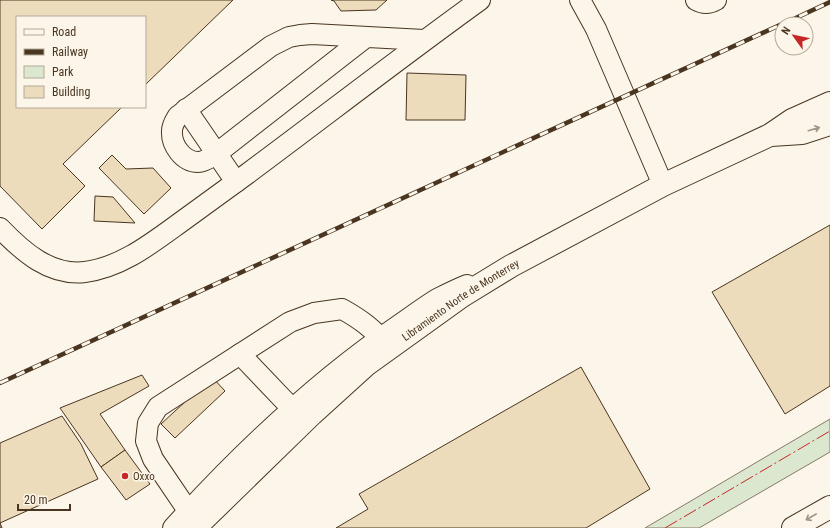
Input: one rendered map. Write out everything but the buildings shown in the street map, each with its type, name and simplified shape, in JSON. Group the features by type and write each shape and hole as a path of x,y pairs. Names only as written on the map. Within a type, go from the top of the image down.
{"main road":[{"name":"Libramiento Norte de Monterrey","path":"193,522 298,415 366,365 385,343 511,266 664,186 770,135 792,120 830,103"},
{"name":"Libramiento Norte de Monterrey","path":"770,135 802,133 830,124"},
{"path":"793,528 830,507"}],"lane":[{"path":"0,228 34,259 50,267 69,272 85,272 126,259 147,246 236,182 424,40 480,0"},
{"path":"580,0 596,29 664,186"},
{"path":"696,0 700,3 708,3 716,0"},
{"path":"366,37 207,160 198,162 190,160 183,156 178,150 173,141 172,130 178,116 271,46 289,37 300,34 312,34 424,40"},
{"path":"186,109 236,182"},
{"path":"173,528 193,522 153,459 146,441 148,423 158,407 290,322 314,313 342,309 364,322 385,343"},
{"path":"240,354 298,415"}],"green space":[{"path":"830,419 830,452 699,528 645,528"}],"railway":[{"path":"800,16 830,2"},
{"path":"0,383 774,28"}],"power":[{"path":"665,528 830,431"}],"place":[{"name":"Oxxo","path":"125,476"}]}
